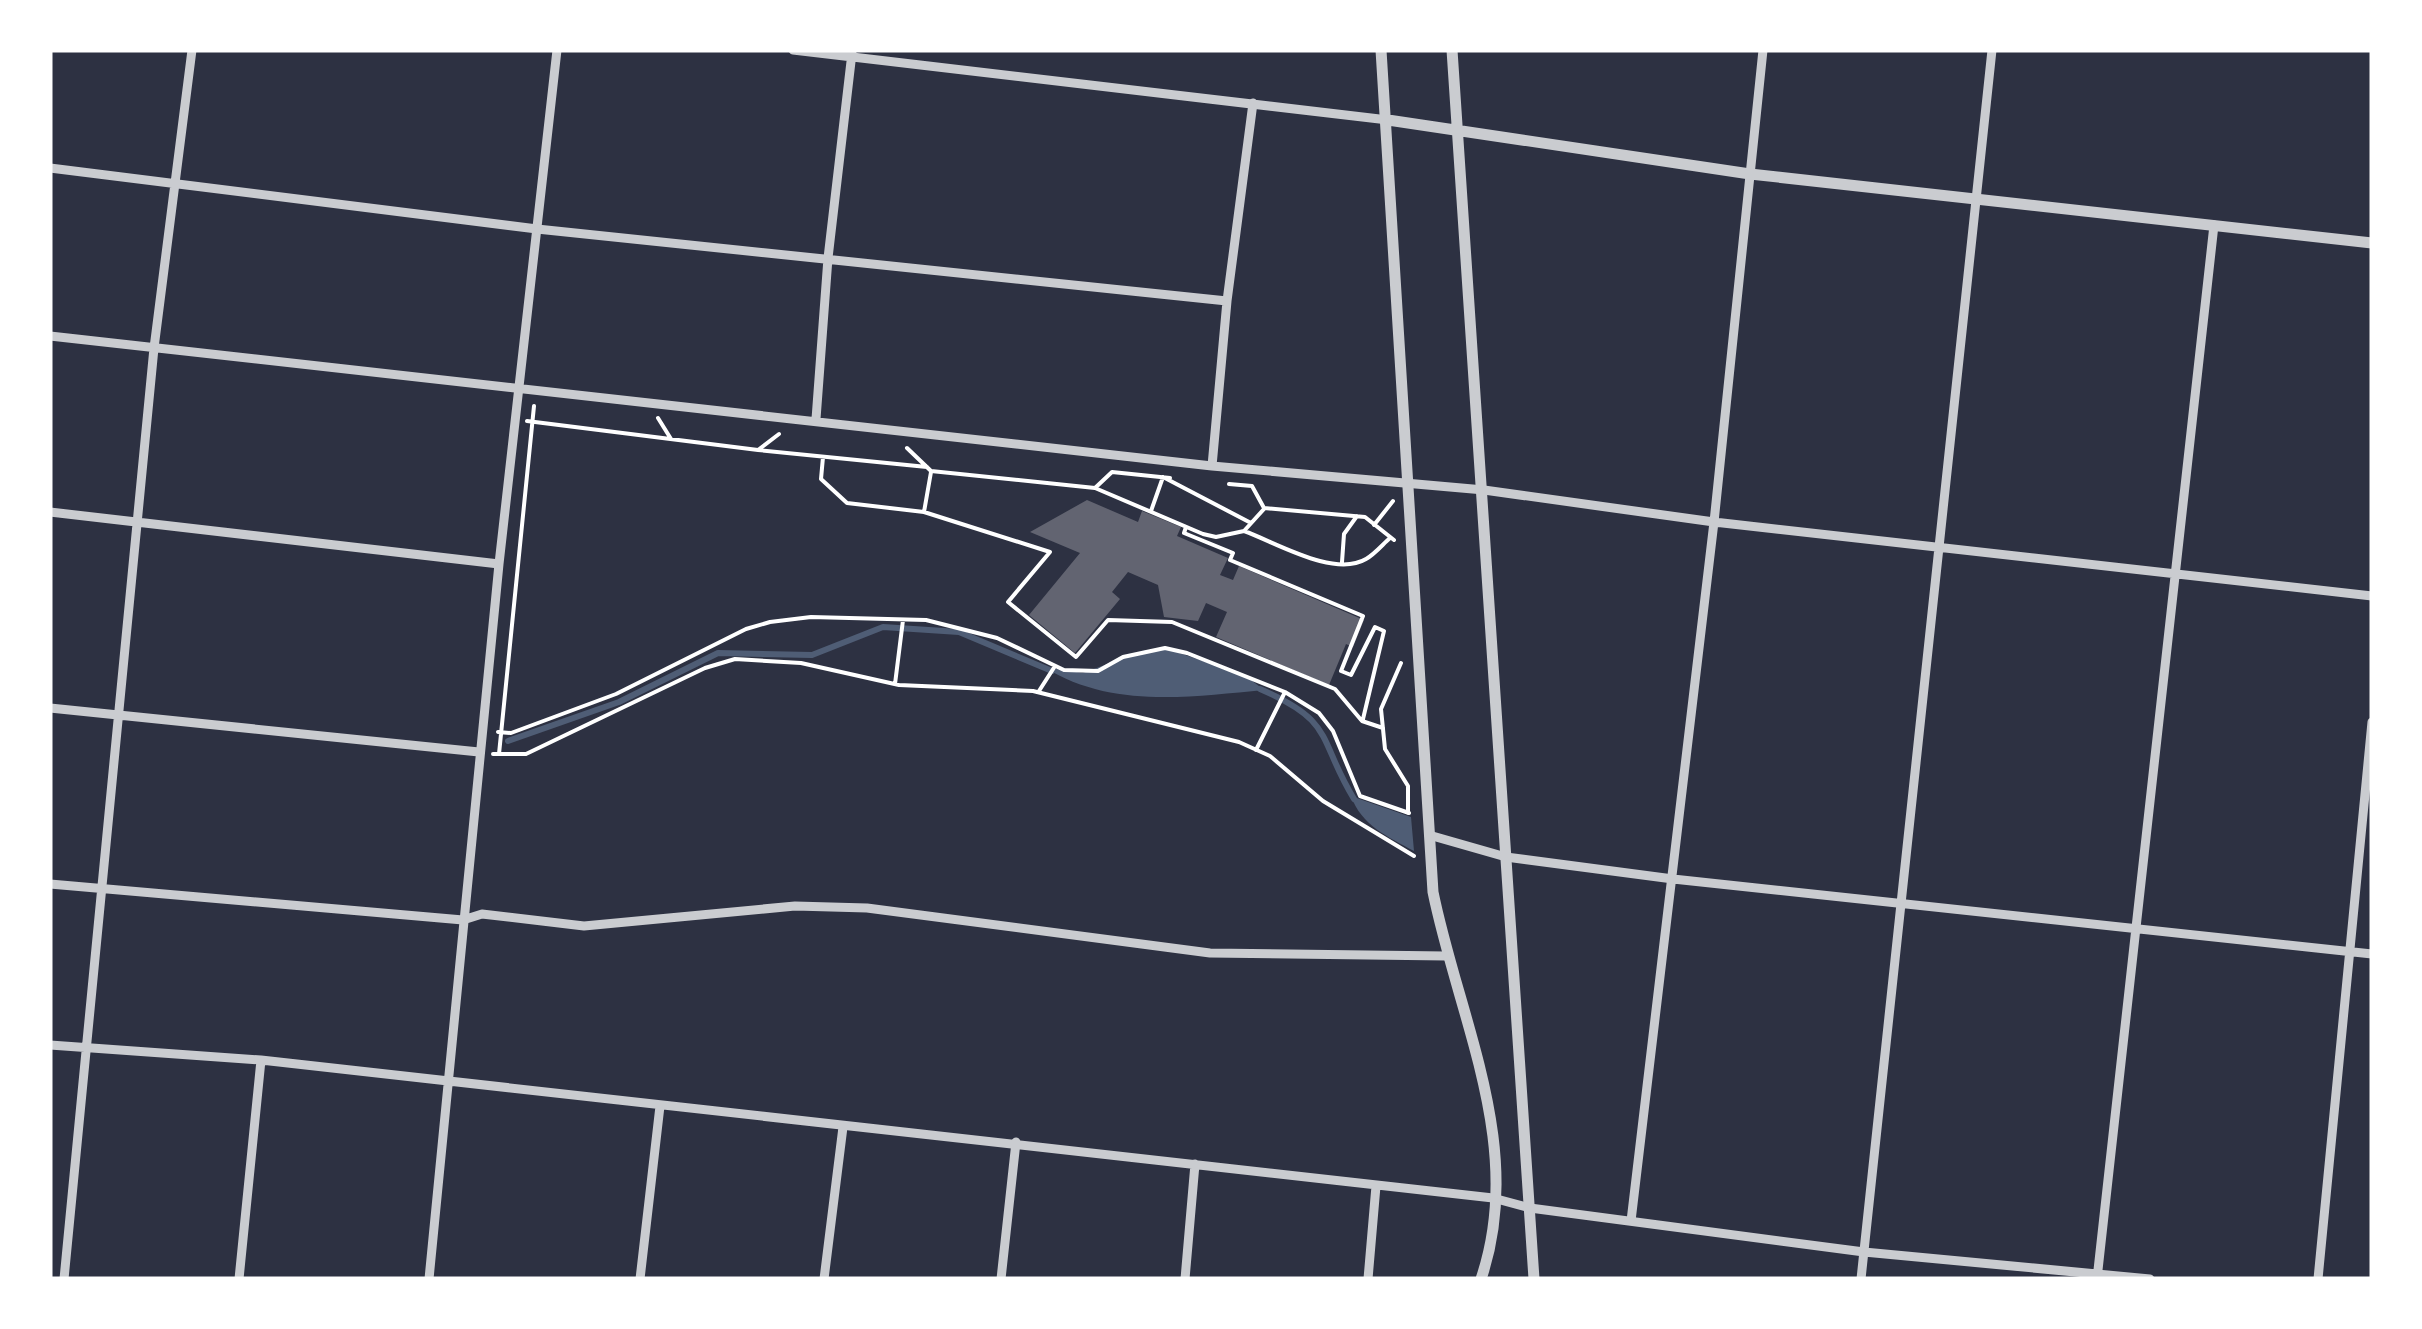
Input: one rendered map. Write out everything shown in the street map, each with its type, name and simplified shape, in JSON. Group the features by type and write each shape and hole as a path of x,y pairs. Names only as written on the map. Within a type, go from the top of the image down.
{"street":[{"path":"64,1279 154,348 192,50"},
{"path":"429,1279 481,731 557,50"},
{"path":"793,50 852,53 1458,129 1750,174 2372,243"},
{"path":"1381,50 1431,866 1446,956 1490,1101 1490,1253 1480,1279"},
{"path":"1452,50 1534,1279"},
{"path":"1630,1221 1714,522 1763,50"},
{"path":"1861,1279 1992,50"},
{"path":"816,419 828,258 852,53"},
{"path":"1212,466 1227,301 1253,103"},
{"path":"50,168 537,229 1227,301"},
{"path":"2097,1278 2214,225"},
{"path":"50,336 1212,466 1484,490 1714,522 2372,596"},
{"path":"50,512 499,564"},
{"path":"50,708 479,752"},
{"path":"2318,1279 2372,722"},
{"path":"1430,835 1506,857 1673,879 2372,954"},
{"path":"50,884 464,920 482,914 584,926 795,906 868,908 1210,953 1446,956"},
{"path":"50,1045 261,1060 843,1127 1016,1142 1493,1198 1530,1208 1864,1252 2097,1278 2150,1279"},
{"path":"239,1279 261,1060"},
{"path":"640,1279 660,1106"},
{"path":"824,1279 843,1127"},
{"path":"1001,1279 1016,1142"},
{"path":"1185,1279 1195,1164"},
{"path":"1368,1279 1376,1186"}],"path":[{"path":"499,754 536,392"},
{"path":"516,420 1096,488 1216,537 1244,531 1342,564 1366,560 1393,540 1365,517 1264,508"},
{"path":"758,450 775,433 794,436"},
{"path":"892,446 911,448 930,469"},
{"path":"823,456 821,480 847,503 924,512 1050,552 1008,602 1076,658 1108,620 1172,622 1335,689 1362,721 1383,728"},
{"path":"924,512 930,469"},
{"path":"1096,488 1112,472 1181,479"},
{"path":"1151,512 1163,477"},
{"path":"1163,477 1251,523"},
{"path":"1216,483 1252,486 1264,508"},
{"path":"1244,531 1264,508"},
{"path":"1342,564 1344,534 1357,516"},
{"path":"1186,526 1184,533 1233,553 1230,560 1363,616 1341,671 1351,674 1376,627 1384,630 1362,721"},
{"path":"481,731 510,733 616,694 770,622 812,617 903,620 964,627 1055,666 1082,673 1142,651 1165,648 1188,652 1285,692 1319,713 1333,731 1360,796 1428,818"},
{"path":"894,684 903,620"},
{"path":"704,650 711,666"},
{"path":"479,752 526,754 711,666 735,660 801,663 894,684 1038,692 1210,733 1256,750 1324,800 1431,866"},
{"path":"1402,661 1381,709 1386,749 1408,786 1408,813"},
{"path":"1038,692 1055,666"},
{"path":"1256,750 1285,692"}],"water":[{"path":"1165,648 1246,676 1264,690 1179,697 1123,695 1070,680 1044,667 1083,673 1142,651"},
{"path":"1351,796 1411,817 1414,851 1368,822"}],"building":[{"path":"1087,500 1138,522 1142,511 1181,527 1177,536 1228,558 1220,575 1233,580 1239,566 1364,620 1353,647 1346,644 1329,685 1216,637 1227,612 1206,603 1198,621 1164,617 1158,585 1128,572 1112,592 1120,599 1075,653 1029,615 1080,553 1030,532"}],"waterway":[{"path":"508,741 619,702 718,653 812,655 883,627 959,632 1052,671"},
{"path":"1260,689 1313,722 1354,799"}]}
